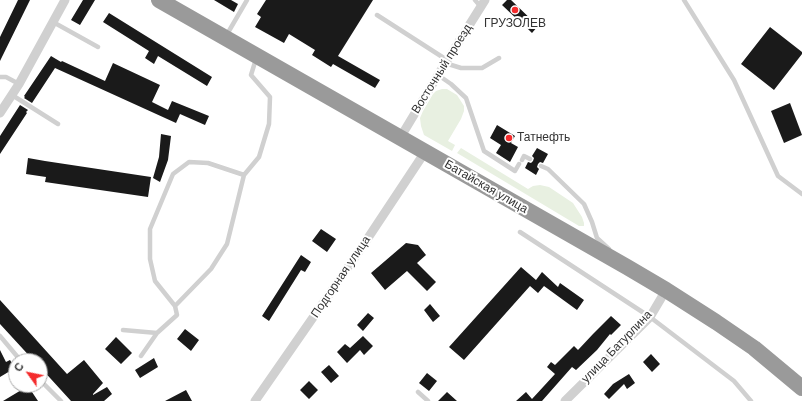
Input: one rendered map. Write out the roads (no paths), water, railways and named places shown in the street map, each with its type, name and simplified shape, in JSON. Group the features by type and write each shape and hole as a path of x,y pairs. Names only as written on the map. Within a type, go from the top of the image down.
{"highway":[{"name":"Батайская улица","path":"159,0 666,290 754,348 802,388"}],"street":[{"path":"0,113 19,84 65,0"},
{"name":"Восточный проезд","path":"400,138 438,76 480,2"},
{"name":"Подгорная улица","path":"255,401 362,247 425,152"},
{"name":"улица Батурлина","path":"565,401 650,317 666,290"}],"lane":[{"path":"225,38 247,0"},
{"path":"684,0 734,80 778,176 802,194"},
{"path":"377,15 446,62 460,68 482,68 499,58"},
{"path":"53,22 98,47"},
{"path":"175,306 211,269 227,244 244,175 259,157 269,124 270,97 251,75 256,55"},
{"path":"438,76 451,84 466,98 484,150 515,171 519,164"},
{"path":"0,77 6,77 19,84"},
{"path":"12,95 58,124"},
{"path":"522,160 524,156 530,159"},
{"path":"141,356 156,333 177,314 175,306 155,280 150,259 150,229 173,174 189,162 208,163 244,175"},
{"path":"541,166 548,169 584,204 597,238 627,267"},
{"path":"520,232 650,317 734,382 751,401"},
{"path":"124,330 156,333"},
{"path":"0,336 14,353"},
{"path":"48,388 61,401"},
{"path":"418,392 428,401"}],"place":[{"name":"ГРУЗОЛЕВ","path":"515,10"},
{"name":"Татнефть","path":"509,138"}]}
